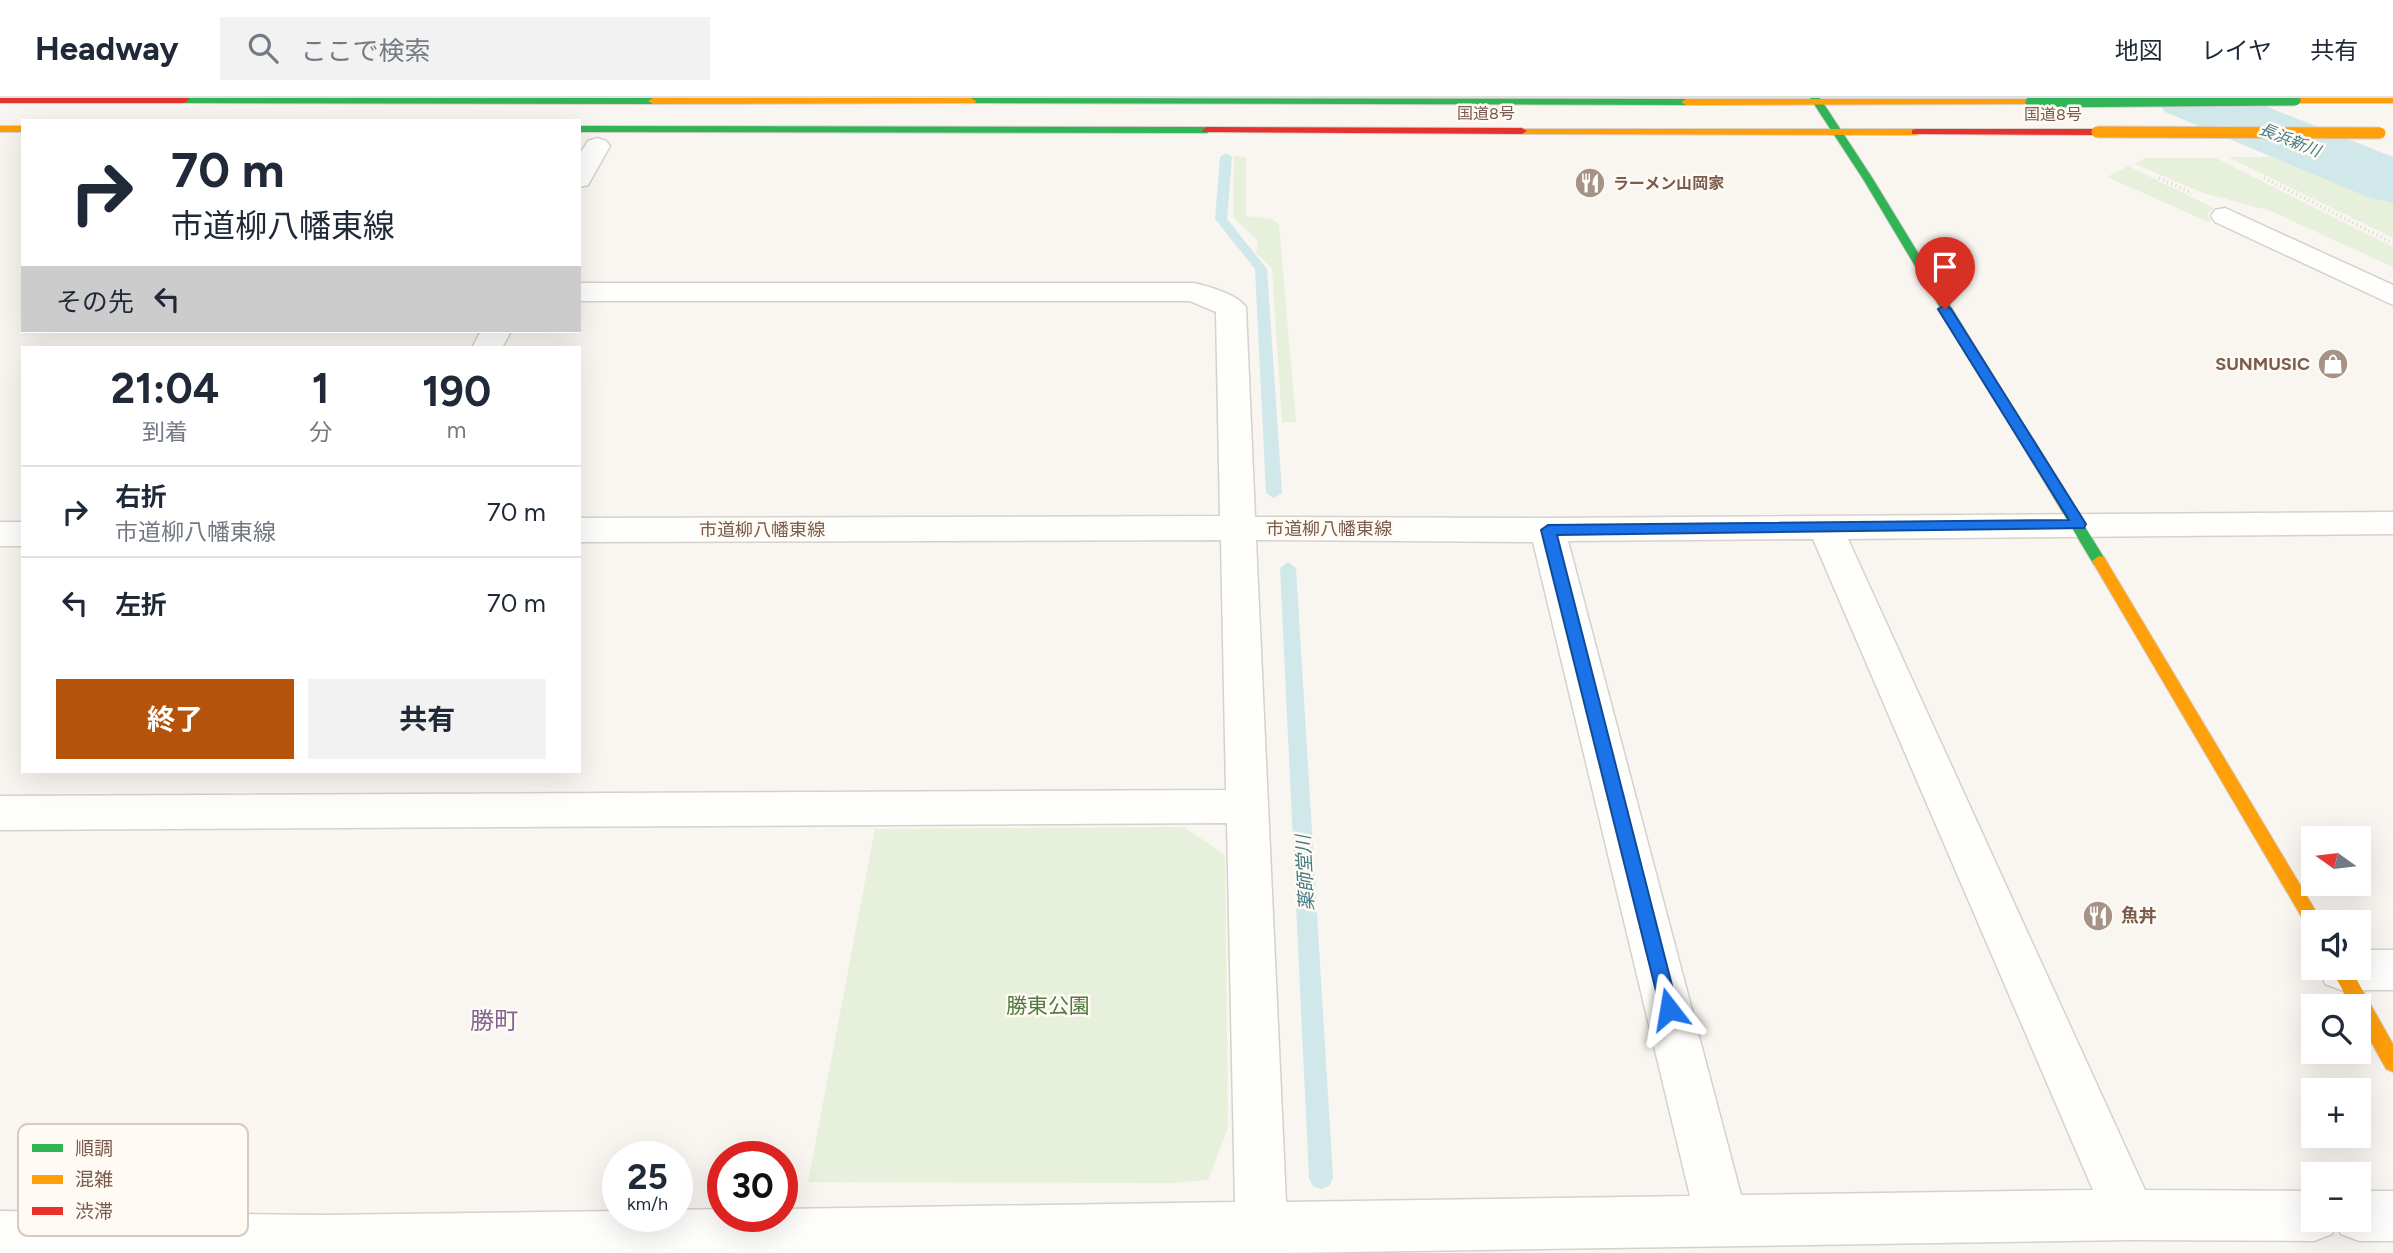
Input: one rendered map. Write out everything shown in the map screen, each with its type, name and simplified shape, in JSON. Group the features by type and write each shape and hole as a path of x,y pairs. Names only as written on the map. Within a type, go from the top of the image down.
{"main road":[{"path":"1816,99 1839,131 2079,524 2306,910"},
{"name":"国道8号","path":"0,100 2393,100"},
{"path":"0,129 21,129"},
{"name":"国道8号","path":"588,137 1839,131 2387,133"},
{"path":"2346,980 2393,1063"}],"street":[{"path":"581,170 588,137"},
{"path":"2225,216 2393,296"},
{"path":"581,292 1194,292 1231,307 1262,1240"},
{"name":"市道柳八幡東線","path":"581,530 1548,530 2393,523"},
{"path":"1825,527 2130,1215"},
{"path":"1548,530 1722,1223"},
{"path":"0,534 21,534"},
{"path":"0,813 1247,806"},
{"path":"2371,970 2393,970"},
{"path":"0,1237 320,1247 1262,1240 1722,1223 2130,1215 2301,1216"},
{"path":"2371,1216 2393,1216"}],"path":[{"path":"2157,178 2232,213 2225,216"}],"green space":[{"path":"1234,156 1246,157 1246,216 1272,219 1279,224 1296,422 1282,422 1272,268 1256,253 1258,241 1233,217"},
{"path":"2228,157 2325,157 2393,185 2393,238"},
{"path":"2145,158 2216,158 2393,247 2393,267 2271,211 2203,193 2135,164"},
{"path":"2128,166 2214,208 2207,214 2211,223 2107,177"},
{"name":"勝東公園","path":"1184,827 1225,855 1228,1128 1208,1180 1172,1183 808,1182 875,829"}],"waterway":[{"name":"長浜新川","path":"2188,98 2393,182"},
{"name":"薬師堂川","path":"1226,157 1221,219 1261,269 1274,493"},
{"name":"薬師堂川","path":"1288,568 1321,1178"}],"traffic: fast":[{"path":"1815,98 1868,179 2099,561"},
{"path":"184,100 653,101"},
{"path":"2031,102 2295,100"},
{"path":"971,101 1686,102"},
{"path":"581,129 1207,130"}],"traffic: slow":[{"path":"2295,100 2393,100"},
{"path":"653,101 971,101"},
{"path":"1686,102 2031,102"},
{"path":"0,129 21,129"},
{"path":"1522,131 1916,132"},
{"path":"2097,132 2380,133"},
{"path":"2099,561 2306,910"},
{"path":"2347,980 2393,1063"}],"traffic: jam":[{"path":"0,100 184,100"},
{"path":"1207,130 1522,131"},
{"path":"1916,132 2097,132"}],"place":[{"name":"ラーメン山岡家","path":"1590,183"},
{"name":"SUNMUSIC","path":"2333,364"},
{"name":"魚丼","path":"2098,916"}],"district":[{"name":"勝町","path":"494,1020"}],"route":[{"path":"1669,1009 1548,530 2079,524 1945,309"}]}
